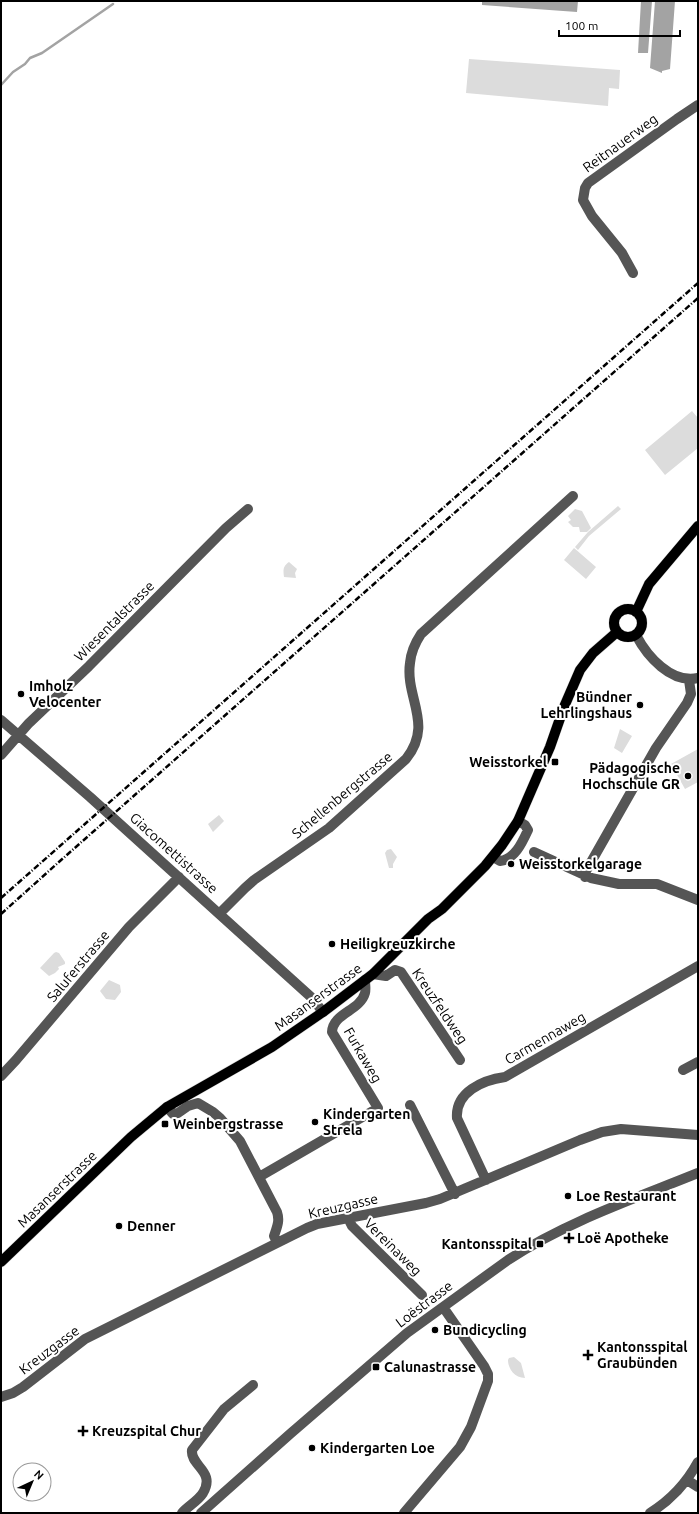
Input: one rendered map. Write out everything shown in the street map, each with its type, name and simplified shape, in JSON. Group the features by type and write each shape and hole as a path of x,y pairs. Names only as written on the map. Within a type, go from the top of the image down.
{"main road":[{"path":"636,612 647,588 698,526"},
{"path":"628,609 636,612 640,615 642,623 639,632 636,635 624,636 617,632 614,623 615,617 620,612 628,609"},
{"name":"Masanserstrasse","path":"1,1262 131,1138 167,1107 272,1047 323,1012 373,974 428,920 442,909 493,857 518,821 550,747 580,670 597,650 617,632"}],"street":[{"name":"Reitnauerweg","path":"633,273 622,253 592,216 583,200 585,188 588,183 698,105"},
{"name":"Schellenbergstrasse","path":"220,914 254,880 329,828 406,759 413,748 418,734 419,722 410,679 409,664 412,651 421,634 573,496"},
{"name":"Wiesentalstrasse","path":"1,755 29,724 89,666 226,528 248,508"},
{"path":"585,876 656,748 687,703 691,694 694,679 677,677 666,670 653,658 636,635"},
{"name":"Giacomettistrasse","path":"1,720 90,796 311,998 323,1012"},
{"path":"493,857 500,861 505,860 520,848 528,830 525,825 518,821"},
{"path":"534,852 553,859 585,876 618,884 657,884 698,900"},
{"name":"Saluferstrasse","path":"1,1076 20,1056 128,927 179,877"},
{"name":"Carmennaweg","path":"486,1180 457,1118 456,1111 462,1097 467,1092 490,1079 505,1077 698,966"},
{"name":"Kreuzfeldweg","path":"373,974 386,976 395,970 401,972 460,1060"},
{"name":"Furkaweg","path":"259,1177 378,1108 332,1032 334,1024 338,1019 357,1005 365,994 365,980"},
{"path":"683,1070 698,1062"},
{"path":"167,1107 172,1114 178,1113 188,1106 198,1104 213,1112 240,1140 278,1218 274,1236 277,1242"},
{"path":"410,1105 455,1194"},
{"name":"Kreuzgasse","path":"1,1397 13,1393 23,1387 85,1339 277,1242 317,1224 426,1203 455,1194 592,1135 611,1130 647,1130 698,1135"},
{"name":"Loëstrasse","path":"202,1513 407,1334 508,1260 537,1242 570,1226 698,1172"},
{"name":"Vereinaweg","path":"348,1218 352,1226 422,1295"},
{"path":"404,1513 460,1447 470,1427 488,1381 488,1374 484,1366 443,1307"},
{"path":"182,1513 201,1495 206,1483 206,1476 193,1458 192,1450 224,1409 253,1386"},
{"path":"650,1513 676,1494 698,1462"},
{"path":"687,1480 698,1487"}],"shaded area":[{"path":"482,1 578,1 577,12 482,5"},
{"path":"641,1 652,1 648,53 638,53"},
{"path":"655,1 675,1 670,69 662,71 662,73 650,68"},
{"path":"469,59 620,70 619,89 609,88 608,106 466,93"},
{"path":"692,411 698,418 698,448 665,475 645,450"},
{"path":"618,506 621,509 589,536 578,550 575,547 588,532"},
{"path":"575,509 582,511 591,528 587,532 580,532 579,527 573,527 568,522 571,520 568,516"},
{"path":"574,548 596,567 586,579 564,560"},
{"path":"289,562 297,569 295,573 296,578 284,577 284,568"},
{"path":"620,729 632,736 622,753 614,748"},
{"name":"Pädagogische Hochschule GR","path":"698,749 698,782 685,789 671,764"},
{"path":"219,815 224,821 213,832 208,824"},
{"path":"391,849 397,857 393,864 393,868 389,868 385,853 387,850"},
{"path":"56,952 59,953 65,964 58,967 59,969 55,973 49,976 40,968"},
{"path":"109,980 120,985 121,992 115,1000 106,999 100,991"},
{"path":"514,1357 521,1363 525,1378 515,1375 509,1367 509,1358"}],"waterway":[{"path":"1,85 13,72 25,64 30,58 42,53 113,4"}],"railway":[{"path":"1,898 698,283"},
{"path":"1,914 698,298"}],"place":[{"name":"Imholz Velocenter","path":"21,694"},
{"name":"Bündner Lehrlingshaus","path":"640,705"},
{"name":"Weisstorkel","path":"555,762"},
{"name":"Pädagogische Hochschule GR","path":"688,776"},
{"name":"Weisstorkelgarage","path":"511,864"},
{"name":"Heiligkreuzkirche","path":"332,944"},
{"name":"Kindergarten Strela","path":"315,1122"},
{"name":"Weinbergstrasse","path":"165,1124"},
{"name":"Loe Restaurant","path":"568,1196"},
{"name":"Denner","path":"119,1226"},
{"name":"Loë Apotheke","path":"569,1238"},
{"name":"Kantonsspital","path":"540,1244"},
{"name":"Bundicycling","path":"435,1330"},
{"name":"Kantonsspital Graubünden","path":"588,1355"},
{"name":"Calunastrasse","path":"376,1367"},
{"name":"Kreuzspital Chur","path":"83,1431"},
{"name":"Kindergarten Loe","path":"312,1448"}]}
